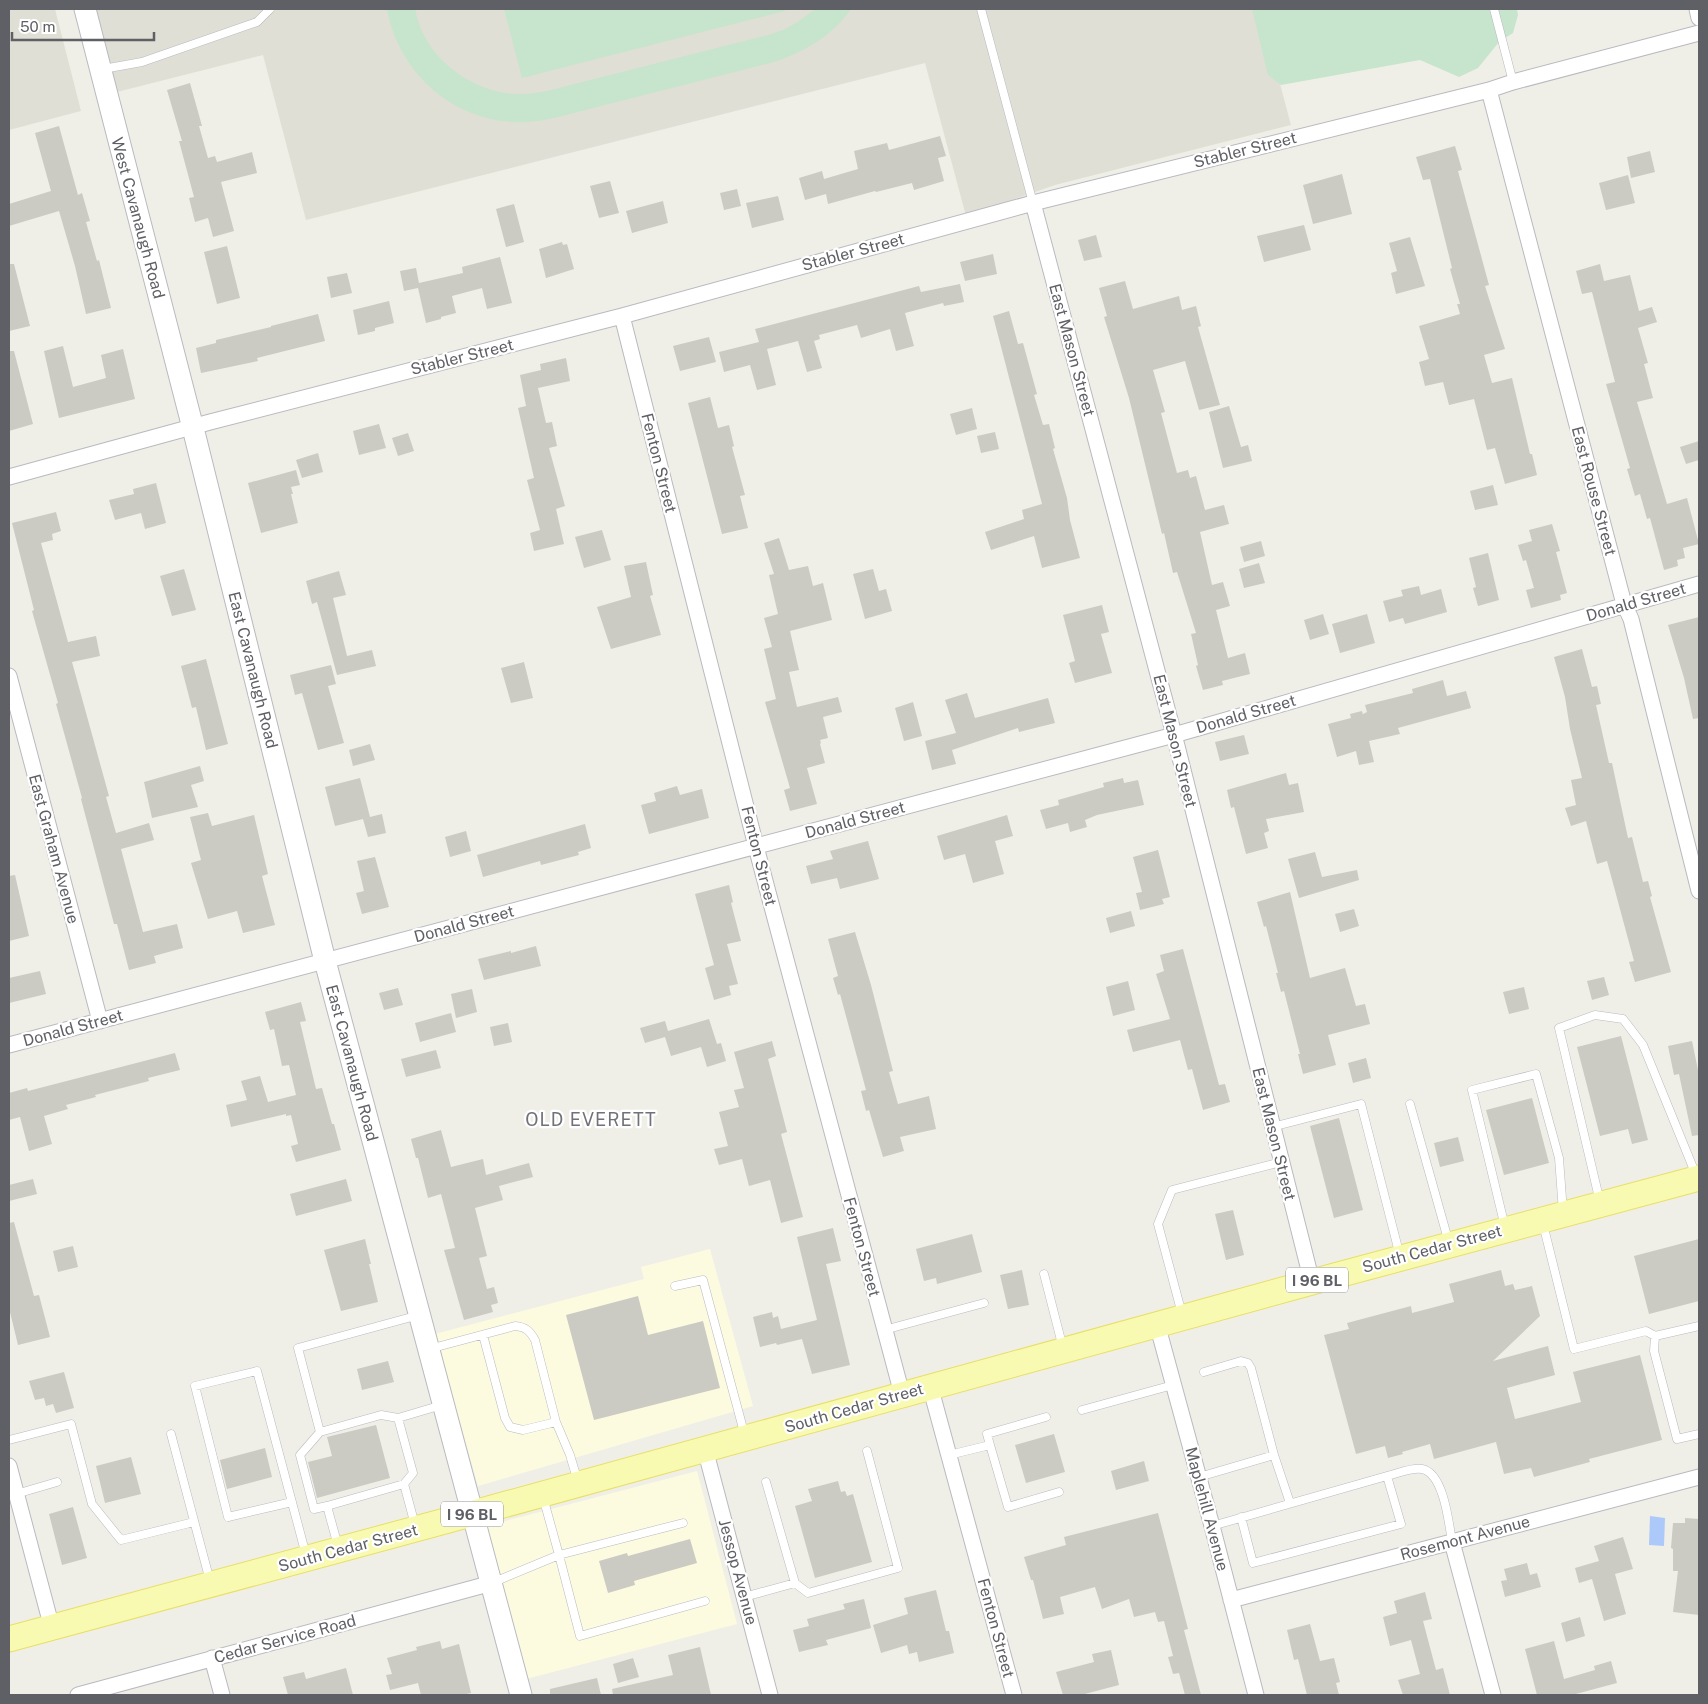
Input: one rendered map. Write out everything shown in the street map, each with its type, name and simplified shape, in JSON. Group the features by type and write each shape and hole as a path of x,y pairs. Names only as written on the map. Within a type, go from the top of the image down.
{"main road":[{"name":"South Cedar Street","path":"9,1639 472,1514 1157,1324 1698,1178"}],"street":[{"name":"West Cavanaugh Road","path":"85,9 193,428"},
{"path":"1697,9 1699,18"},
{"name":"Stabler Street","path":"9,477 622,316 1033,203 1489,90 1699,33"},
{"name":"East Rouse Street","path":"1489,90 1624,604 1631,619 1699,891"},
{"name":"East Mason Street","path":"1033,203 1174,735 1312,1282"},
{"name":"Fenton Street","path":"622,316 756,846 902,1394"},
{"name":"East Cavanaugh Road","path":"193,428 325,961 442,1405 521,1695"},
{"name":"Donald Street","path":"9,1045 1174,735 1624,604 1699,584"},
{"name":"East Graham Avenue","path":"9,676 100,1021"},
{"name":"Maplehill Avenue","path":"1157,1324 1256,1695"},
{"name":"Fenton Street","path":"930,1386 1014,1695"},
{"name":"Jessop Avenue","path":"705,1449 770,1695"},
{"path":"10,1474 52,1628"},
{"name":"Rosemont Avenue","path":"1231,1600 1699,1477"},
{"path":"1452,1542 1493,1695"},
{"name":"Cedar Service Road","path":"78,1695 492,1583"},
{"path":"212,1658 222,1695"}],"lane":[{"path":"100,70 142,62 258,22 270,9"},
{"path":"981,9 1033,203"},
{"path":"1494,9 1513,82"},
{"path":"1601,1204 1559,1028 1594,1015 1623,1019 1643,1045 1698,1178"},
{"path":"1506,1230 1472,1090 1536,1074 1559,1158 1552,1217 1574,1349 1646,1331 1655,1336 1699,1326"},
{"path":"1272,1127 1361,1104 1400,1258"},
{"path":"1410,1104 1450,1245"},
{"path":"1183,1317 1158,1224 1172,1190 1281,1162"},
{"path":"1044,1274 1064,1350"},
{"path":"675,1286 703,1280 745,1438"},
{"path":"884,1330 984,1304"},
{"path":"320,1432 298,1348 419,1316"},
{"path":"428,1349 516,1326 524,1327 530,1331 535,1340 556,1422 570,1455 579,1484"},
{"path":"483,1335 505,1418 510,1427 524,1430 556,1422"},
{"path":"1655,1336 1654,1351 1677,1439 1699,1434"},
{"path":"1204,1372 1241,1361 1248,1362 1274,1455 1290,1503"},
{"path":"292,1502 228,1517 195,1386 257,1371 308,1559"},
{"path":"1082,1410 1173,1385"},
{"path":"398,1418 413,1473 404,1484 314,1509 300,1454 320,1432 381,1415 398,1418 442,1405"},
{"path":"1046,1417 986,1434 1008,1506 1059,1492"},
{"path":"9,1440 71,1424 92,1504 121,1540 194,1522"},
{"path":"171,1434 211,1585"},
{"path":"949,1455 990,1445"},
{"path":"766,1482 795,1583 808,1593 898,1568 867,1451"},
{"path":"1199,1477 1274,1455"},
{"path":"1212,1526 1387,1476 1422,1469 1432,1474 1440,1485 1450,1524 1452,1542"},
{"path":"1241,1517 1253,1563 1401,1524 1387,1476"},
{"path":"16,1494 57,1482"},
{"path":"404,1484 416,1529"},
{"path":"542,1494 580,1636 705,1601"},
{"path":"327,1506 339,1550"},
{"path":"492,1583 559,1555 683,1523"},
{"path":"744,1597 795,1583"}],"shaded area":[{"path":"9,9 55,9 81,111 9,130"},
{"path":"91,9 1260,9 1291,125 1055,185 966,216 925,63 306,220 263,55 113,93"},
{"path":"387,9 415,9 427,41 437,55 450,67 479,86 496,91 530,94 768,35 798,22 815,9 851,9 844,19 817,42 797,53 774,62 554,118 533,122 512,122 489,118 467,111 448,101 430,87 415,71 402,52 393,31"},
{"path":"504,9 785,9 785,11 522,78"},
{"path":"1252,9 1517,9 1518,15 1513,33 1499,42 1478,68 1459,77 1420,60 1281,85 1268,75"},
{"path":"710,1249 753,1406 478,1486 435,1334 644,1279 641,1267"},
{"path":"697,1471 737,1624 526,1679 486,1526"}],"water":[{"path":"1650,1516 1665,1518 1664,1546 1649,1545"}],"building":[{"path":"190,83 202,126 199,126 208,158 215,156 217,162 252,152 257,173 221,182 234,231 213,237 208,218 195,222 189,198 194,197 179,141 182,141 167,90"},
{"path":"59,126 78,195 82,193 90,221 86,222 97,261 99,260 111,308 86,314 75,266 59,211 9,226 9,204 51,191 35,133"},
{"path":"940,136 946,156 938,158 944,181 914,190 912,183 828,204 826,194 805,200 799,178 822,171 824,179 858,169 854,151 887,143 889,150"},
{"path":"1455,146 1462,170 1458,171 1489,285 1485,286 1505,349 1484,355 1492,383 1512,378 1530,454 1532,454 1537,475 1505,484 1495,448 1487,450 1474,399 1449,405 1443,382 1425,386 1419,362 1429,359 1419,326 1460,314 1457,304 1460,304 1450,269 1452,268 1430,179 1423,180 1416,157"},
{"path":"1650,151 1655,172 1631,178 1627,157"},
{"path":"1342,174 1352,214 1313,224 1303,185"},
{"path":"1628,175 1635,203 1606,210 1599,183"},
{"path":"610,181 619,213 599,218 590,186"},
{"path":"737,189 741,206 724,210 720,193"},
{"path":"778,196 784,220 752,228 746,203"},
{"path":"663,201 668,223 632,233 626,211"},
{"path":"514,204 524,242 506,247 496,209"},
{"path":"1304,225 1311,250 1264,262 1257,236"},
{"path":"1096,235 1102,257 1084,261 1078,240"},
{"path":"1410,237 1425,286 1396,294 1391,273 1397,271 1389,243"},
{"path":"562,242 563,245 567,244 574,269 546,278 539,249"},
{"path":"227,246 240,298 217,304 204,252"},
{"path":"993,254 997,274 965,281 960,262"},
{"path":"500,257 512,303 487,309 482,288 452,296 456,313 426,323 418,288 404,291 400,271 416,268 419,283 463,273 462,267"},
{"path":"9,264 14,264 30,326 9,331"},
{"path":"1600,264 1604,281 1630,275 1639,311 1652,307 1657,322 1638,328 1648,363 1644,364 1653,398 1637,402 1667,504 1687,498 1699,544 1683,548 1685,558 1677,560 1678,566 1664,570 1650,518 1647,519 1640,494 1635,496 1627,469 1630,468 1606,384 1615,382 1592,292 1582,294 1576,271"},
{"path":"347,273 352,293 331,298 327,277"},
{"path":"1125,281 1133,309 1179,296 1182,310 1196,306 1201,326 1198,327 1220,405 1199,410 1185,361 1153,370 1165,412 1161,413 1177,473 1188,470 1190,478 1196,476 1205,510 1224,505 1229,524 1200,532 1212,585 1223,582 1230,606 1216,610 1228,658 1245,653 1250,674 1222,681 1223,685 1203,690 1196,666 1198,665 1191,634 1196,633 1177,572 1173,573 1129,398 1104,317 1107,316 1099,288"},
{"path":"960,284 964,302 944,306 943,303 905,313 914,346 896,351 890,329 861,338 857,325 819,335 820,339 814,341 822,368 807,372 798,341 767,349 776,385 757,390 750,365 724,372 719,352 759,342 755,329 919,286 921,292"},
{"path":"389,301 394,323 375,328 375,331 358,335 353,310"},
{"path":"1009,311 1018,344 1023,343 1037,394 1034,395 1043,425 1049,424 1055,448 1053,449 1067,498 1070,520 1080,558 1042,568 1034,536 991,550 985,532 1024,519 1022,510 1042,504 993,316"},
{"path":"318,314 325,341 257,358 258,361 201,373 196,348 216,343 216,340"},
{"path":"709,337 716,362 680,371 673,346"},
{"path":"63,346 73,387 106,378 101,355 123,349 135,399 59,418 44,351"},
{"path":"9,351 14,351 33,424 9,431"},
{"path":"566,358 570,381 538,388 546,423 552,422 557,446 549,448 565,506 556,509 564,544 534,551 530,533 540,530 527,480 534,478 518,408 526,406 520,375 541,370 540,364"},
{"path":"710,397 718,428 729,425 734,446 732,447 745,495 740,496 748,528 722,534 688,403"},
{"path":"1229,406 1241,447 1248,445 1252,461 1223,468 1209,412"},
{"path":"972,408 977,429 956,435 950,414"},
{"path":"379,424 386,448 359,455 353,431"},
{"path":"995,432 999,449 981,453 977,436"},
{"path":"408,433 414,451 398,456 392,438"},
{"path":"1699,441 1699,460 1686,464 1680,447"},
{"path":"318,453 323,472 302,478 296,460"},
{"path":"296,470 300,485 291,487 293,494 291,494 298,523 261,533 248,483"},
{"path":"156,483 166,523 145,529 141,513 115,520 109,500 134,494 133,489"},
{"path":"1493,485 1498,505 1475,510 1470,491"},
{"path":"56,512 61,531 52,534 53,540 41,543 68,642 96,636 100,656 72,662 109,796 106,797 116,833 149,823 154,840 121,849 143,932 177,924 183,948 154,956 156,963 129,970 117,924 114,924 56,704 58,703 32,611 34,610 12,523"},
{"path":"1552,524 1560,551 1556,552 1567,593 1560,595 1561,600 1531,608 1526,590 1534,588 1526,560 1523,561 1518,545 1532,541 1529,530"},
{"path":"602,530 611,560 584,568 575,537"},
{"path":"779,538 789,570 808,566 813,586 823,583 832,620 790,631 799,670 789,672 797,707 838,697 842,712 823,717 828,738 820,740 820,744 825,763 807,768 817,804 790,811 784,790 790,788 765,702 776,699 764,649 772,647 764,618 778,614 769,575 774,574 764,543"},
{"path":"1261,541 1265,556 1244,562 1240,547"},
{"path":"1488,553 1499,600 1478,606 1473,588 1476,587 1469,558"},
{"path":"646,562 653,595 650,596 661,635 611,649 597,607 631,597 624,566"},
{"path":"1259,563 1265,583 1244,588 1239,569"},
{"path":"184,569 196,610 172,616 160,576"},
{"path":"873,569 879,591 886,589 892,611 865,619 853,574"},
{"path":"339,571 346,595 333,598 347,656 372,650 376,666 337,675 317,602 312,604 306,581"},
{"path":"1419,586 1421,595 1441,589 1447,612 1405,624 1403,618 1389,622 1383,601 1403,596 1401,590"},
{"path":"1102,605 1109,632 1101,634 1112,673 1075,683 1069,663 1075,661 1063,615"},
{"path":"1323,614 1329,634 1310,640 1304,620"},
{"path":"1367,614 1375,643 1340,653 1332,624"},
{"path":"1699,617 1699,718 1693,719 1684,678 1668,625"},
{"path":"1582,649 1592,687 1597,686 1601,704 1596,705 1609,763 1612,763 1628,838 1632,837 1643,882 1648,881 1652,896 1650,897 1671,972 1635,982 1629,962 1634,961 1607,861 1597,864 1586,821 1571,826 1565,808 1576,805 1571,780 1582,778 1570,729 1565,697 1554,657"},
{"path":"206,659 228,744 206,750 196,707 192,708 181,666"},
{"path":"524,662 533,698 511,703 501,668"},
{"path":"331,665 336,684 328,686 344,743 318,750 302,693 295,695 290,675"},
{"path":"1443,680 1447,696 1466,691 1471,708 1398,728 1400,734 1369,741 1374,762 1359,765 1356,751 1337,757 1328,724 1351,718 1350,714 1362,711 1363,715 1367,712 1365,705 1413,693 1412,689"},
{"path":"967,693 975,718 1048,698 1055,723 1019,732 1018,728 952,750 956,764 932,770 925,741 956,733 945,700"},
{"path":"913,702 922,736 904,741 895,708"},
{"path":"1244,735 1249,754 1220,761 1215,742"},
{"path":"370,744 375,760 353,766 349,750"},
{"path":"200,766 204,781 191,785 198,807 152,818 144,782"},
{"path":"1286,773 1289,785 1298,783 1304,812 1266,819 1269,831 1264,833 1268,848 1246,854 1234,807 1231,808 1227,790"},
{"path":"360,778 370,817 382,814 386,833 368,837 363,819 335,826 325,787"},
{"path":"1123,778 1124,783 1138,780 1144,805 1097,815 1085,820 1087,827 1070,832 1068,823 1046,829 1040,810 1059,805 1058,800 1104,787 1103,783"},
{"path":"677,786 680,795 702,789 709,818 649,834 641,805 656,801 654,793"},
{"path":"208,813 212,826 254,815 268,874 262,876 275,925 243,933 237,911 208,919 191,863 201,860 190,817"},
{"path":"1007,815 1013,836 995,841 1004,874 973,883 965,854 944,860 937,836"},
{"path":"585,824 591,848 578,852 579,855 541,865 540,861 483,877 477,855"},
{"path":"466,831 471,851 450,857 445,837"},
{"path":"868,841 879,879 840,889 837,878 811,884 806,866 833,859 830,851"},
{"path":"1158,850 1170,897 1162,899 1164,904 1140,910 1136,893 1142,892 1133,857"},
{"path":"1315,852 1322,877 1357,870 1359,880 1299,898 1288,859"},
{"path":"375,857 389,907 362,914 356,893 364,891 357,861"},
{"path":"15,875 29,936 9,941 9,876"},
{"path":"729,885 733,902 731,903 741,941 727,944 738,984 729,986 731,995 714,1000 705,968 714,965 695,894"},
{"path":"1290,892 1310,978 1345,968 1356,1006 1365,1004 1370,1024 1328,1035 1336,1065 1303,1074 1298,1054 1300,1054 1284,991 1281,992 1266,926 1264,927 1257,902"},
{"path":"1354,909 1359,926 1340,932 1335,914"},
{"path":"1131,911 1135,926 1110,933 1106,918"},
{"path":"855,932 893,1071 889,1072 898,1104 929,1096 936,1129 900,1137 904,1151 883,1157 869,1110 866,1111 861,1091 866,1090 840,994 838,995 833,978 838,976 828,939"},
{"path":"536,946 541,966 484,980 478,959"},
{"path":"1183,949 1219,1085 1225,1084 1230,1102 1203,1110 1192,1069 1188,1070 1180,1040 1133,1052 1127,1030 1170,1019 1156,974 1164,971 1160,955"},
{"path":"40,971 46,994 9,1003 9,978"},
{"path":"1604,977 1609,995 1592,1000 1587,981"},
{"path":"1128,981 1135,1010 1113,1016 1106,987"},
{"path":"1524,987 1529,1009 1509,1014 1503,992"},
{"path":"398,988 403,1005 384,1010 379,993"},
{"path":"472,989 477,1012 456,1018 451,994"},
{"path":"301,1002 306,1021 300,1022 316,1089 322,1088 341,1150 296,1162 291,1146 298,1144 291,1115 286,1116 286,1114 231,1127 226,1105 247,1100 241,1081 260,1076 268,1102 296,1095 289,1065 282,1066 274,1029 270,1030 265,1012"},
{"path":"451,1013 456,1032 420,1042 415,1023"},
{"path":"709,1019 717,1044 721,1043 726,1061 707,1067 701,1047 671,1056 665,1037 645,1043 640,1028 665,1021 668,1031"},
{"path":"508,1023 512,1042 494,1046 490,1027"},
{"path":"1621,1036 1648,1140 1632,1144 1628,1129 1600,1136 1577,1047"},
{"path":"772,1041 776,1056 768,1059 787,1132 781,1134 803,1217 781,1223 770,1180 749,1186 742,1159 719,1165 714,1149 728,1146 719,1112 739,1107 734,1090 744,1088 734,1052"},
{"path":"1692,1041 1699,1075 1699,1135 1692,1136 1679,1074 1674,1075 1668,1046"},
{"path":"436,1050 441,1068 406,1077 401,1059"},
{"path":"175,1053 180,1070 148,1078 149,1081 95,1095 96,1097 66,1105 68,1109 44,1116 52,1144 29,1151 20,1117 9,1120 9,1093 27,1088 28,1091"},
{"path":"1366,1058 1371,1078 1353,1083 1348,1063"},
{"path":"1532,1098 1549,1163 1504,1175 1486,1110"},
{"path":"1339,1118 1363,1210 1334,1218 1310,1126"},
{"path":"441,1130 451,1167 483,1159 486,1175 529,1163 533,1177 499,1186 503,1200 475,1208 487,1256 479,1258 487,1289 494,1287 498,1303 491,1305 493,1312 464,1320 444,1250 455,1248 441,1194 428,1198 411,1139"},
{"path":"1458,1137 1464,1161 1440,1167 1434,1143"},
{"path":"33,1179 37,1194 9,1201 9,1185"},
{"path":"346,1179 352,1201 296,1216 290,1194"},
{"path":"1233,1210 1244,1255 1226,1260 1215,1214"},
{"path":"14,1222 34,1296 39,1295 50,1337 18,1345 9,1308 9,1223"},
{"path":"833,1228 841,1261 826,1264 850,1365 812,1374 802,1339 760,1347 753,1317 772,1312 773,1318 778,1316 781,1329 817,1320 797,1237"},
{"path":"972,1234 982,1272 937,1284 936,1278 924,1281 916,1249"},
{"path":"365,1239 378,1302 341,1311 324,1250"},
{"path":"1699,1239 1699,1301 1649,1314 1634,1256"},
{"path":"73,1246 78,1267 58,1272 53,1251"},
{"path":"1022,1270 1029,1305 1008,1309 1000,1275"},
{"path":"1501,1270 1505,1286 1513,1284 1515,1290 1532,1286 1540,1316 1493,1361 1548,1346 1555,1375 1507,1388 1515,1419 1581,1402 1573,1372 1640,1355 1662,1440 1589,1459 1590,1462 1534,1477 1531,1468 1504,1474 1496,1442 1434,1459 1430,1444 1388,1458 1385,1446 1356,1454 1324,1335 1349,1329 1347,1323 1411,1306 1412,1313 1454,1302 1449,1284"},
{"path":"638,1296 648,1335 703,1321 720,1388 594,1420 566,1315"},
{"path":"388,1361 394,1382 362,1390 357,1369"},
{"path":"64,1372 74,1408 56,1413 53,1404 46,1406 44,1398 35,1400 29,1381"},
{"path":"376,1425 390,1478 317,1498 308,1462 332,1456 327,1437"},
{"path":"1054,1434 1065,1472 1026,1483 1015,1445"},
{"path":"265,1448 272,1477 227,1489 220,1460"},
{"path":"131,1457 141,1494 105,1503 96,1466"},
{"path":"1144,1461 1149,1481 1116,1490 1111,1471"},
{"path":"838,1481 841,1492 845,1491 847,1496 853,1494 872,1562 815,1578 795,1506 812,1501 808,1489"},
{"path":"73,1507 87,1558 62,1565 49,1514"},
{"path":"1158,1513 1188,1629 1184,1630 1201,1695 1185,1695 1179,1673 1173,1674 1168,1657 1173,1656 1164,1621 1158,1622 1155,1612 1134,1617 1129,1599 1102,1609 1095,1587 1060,1597 1064,1614 1043,1619 1033,1580 1031,1580 1024,1557 1066,1545 1064,1537"},
{"path":"1685,1518 1699,1519 1699,1615 1673,1612 1678,1571 1673,1571 1673,1549 1671,1548 1673,1523 1685,1523"},
{"path":"1623,1537 1633,1569 1615,1574 1626,1614 1604,1621 1592,1579 1579,1583 1575,1568 1599,1561 1594,1546"},
{"path":"690,1539 697,1563 634,1581 635,1585 608,1593 599,1561 627,1553 628,1556"},
{"path":"1527,1563 1530,1575 1537,1573 1541,1587 1505,1597 1501,1581 1507,1580 1504,1569"},
{"path":"936,1590 946,1631 949,1631 954,1653 919,1662 917,1652 909,1654 907,1645 881,1653 873,1625 908,1614 904,1598"},
{"path":"1425,1592 1432,1619 1423,1621 1436,1670 1443,1668 1450,1695 1403,1695 1398,1680 1420,1674 1411,1640 1390,1646 1383,1617 1397,1613 1394,1601"},
{"path":"864,1599 871,1628 826,1640 828,1645 799,1652 793,1630 809,1626 807,1619 845,1609 843,1604"},
{"path":"1580,1617 1585,1636 1566,1642 1561,1623"},
{"path":"1310,1624 1320,1661 1334,1658 1340,1682 1336,1683 1339,1695 1307,1695 1298,1659 1294,1660 1287,1630"},
{"path":"440,1641 442,1649 459,1644 471,1693 462,1695 421,1695 418,1683 390,1690 386,1675 392,1674 387,1658 417,1650 416,1647"},
{"path":"1554,1641 1564,1679 1595,1670 1594,1666 1611,1661 1617,1683 1572,1695 1537,1695 1525,1649"},
{"path":"700,1647 711,1695 613,1695 612,1689 673,1675 668,1655"},
{"path":"1111,1650 1119,1685 1081,1695 1063,1695 1056,1672 1094,1662 1092,1654"},
{"path":"633,1658 639,1677 618,1683 613,1664"},
{"path":"346,1668 353,1695 288,1695 283,1677 304,1672 306,1679"},
{"path":"597,1678 601,1695 550,1695 550,1689"}],"district":[{"name":"OLD EVERETT","path":"591,1119"}]}
